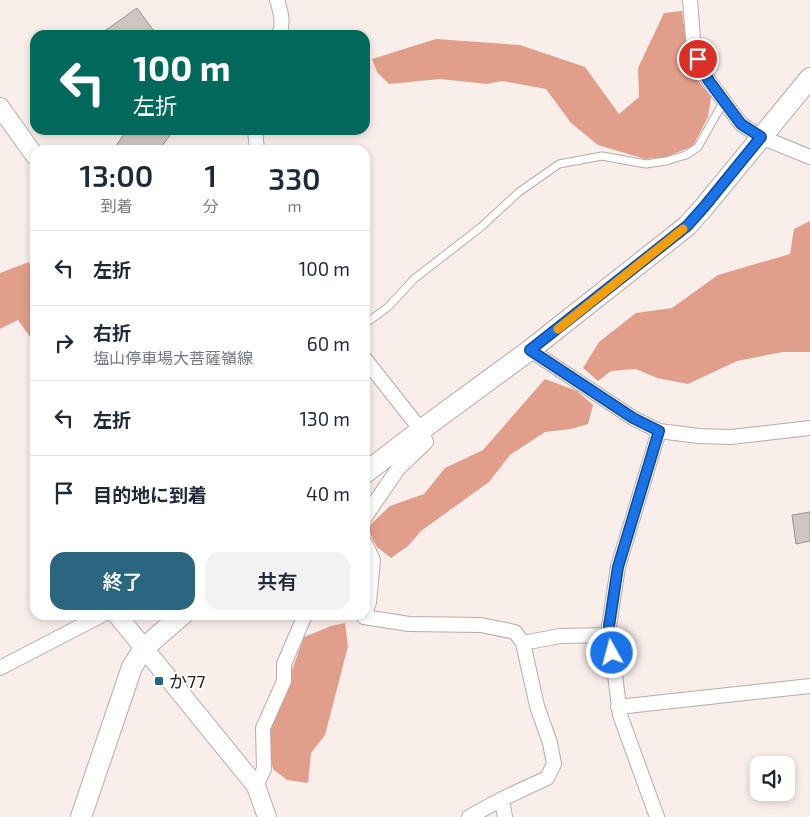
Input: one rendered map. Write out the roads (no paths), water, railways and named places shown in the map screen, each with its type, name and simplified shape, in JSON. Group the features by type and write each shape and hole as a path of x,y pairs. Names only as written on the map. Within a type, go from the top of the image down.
{"main road":[{"path":"370,469 530,350 687,226 810,78"},
{"path":"81,817 127,678 144,648 176,620"}],"street":[{"path":"277,0 282,21 281,30"},
{"path":"690,0 698,59 709,81 741,124 761,137 810,156"},
{"path":"0,106 30,149"},
{"path":"530,350 633,418 659,431 699,436 731,436 810,428"},
{"path":"370,365 421,430 426,442 398,469 370,510"},
{"path":"657,817 620,715 609,626 618,567 659,431"},
{"path":"370,554 373,560 370,592"},
{"path":"370,618 409,624 482,625 515,632 523,643 537,706 550,743 554,764 547,778 469,817"},
{"path":"0,668 92,620"},
{"path":"121,620 256,786 267,817"},
{"path":"256,786 264,769 263,728 284,682 284,664 303,620"},
{"path":"523,643 560,636 610,635"},
{"path":"618,706 810,686"},
{"path":"502,799 505,817"}],"lane":[{"path":"370,320 388,306 414,279 481,227 519,192 559,164 602,156 646,164 686,155 698,147 724,101"}],"place":[{"name":"か77","path":"159,681"}]}
